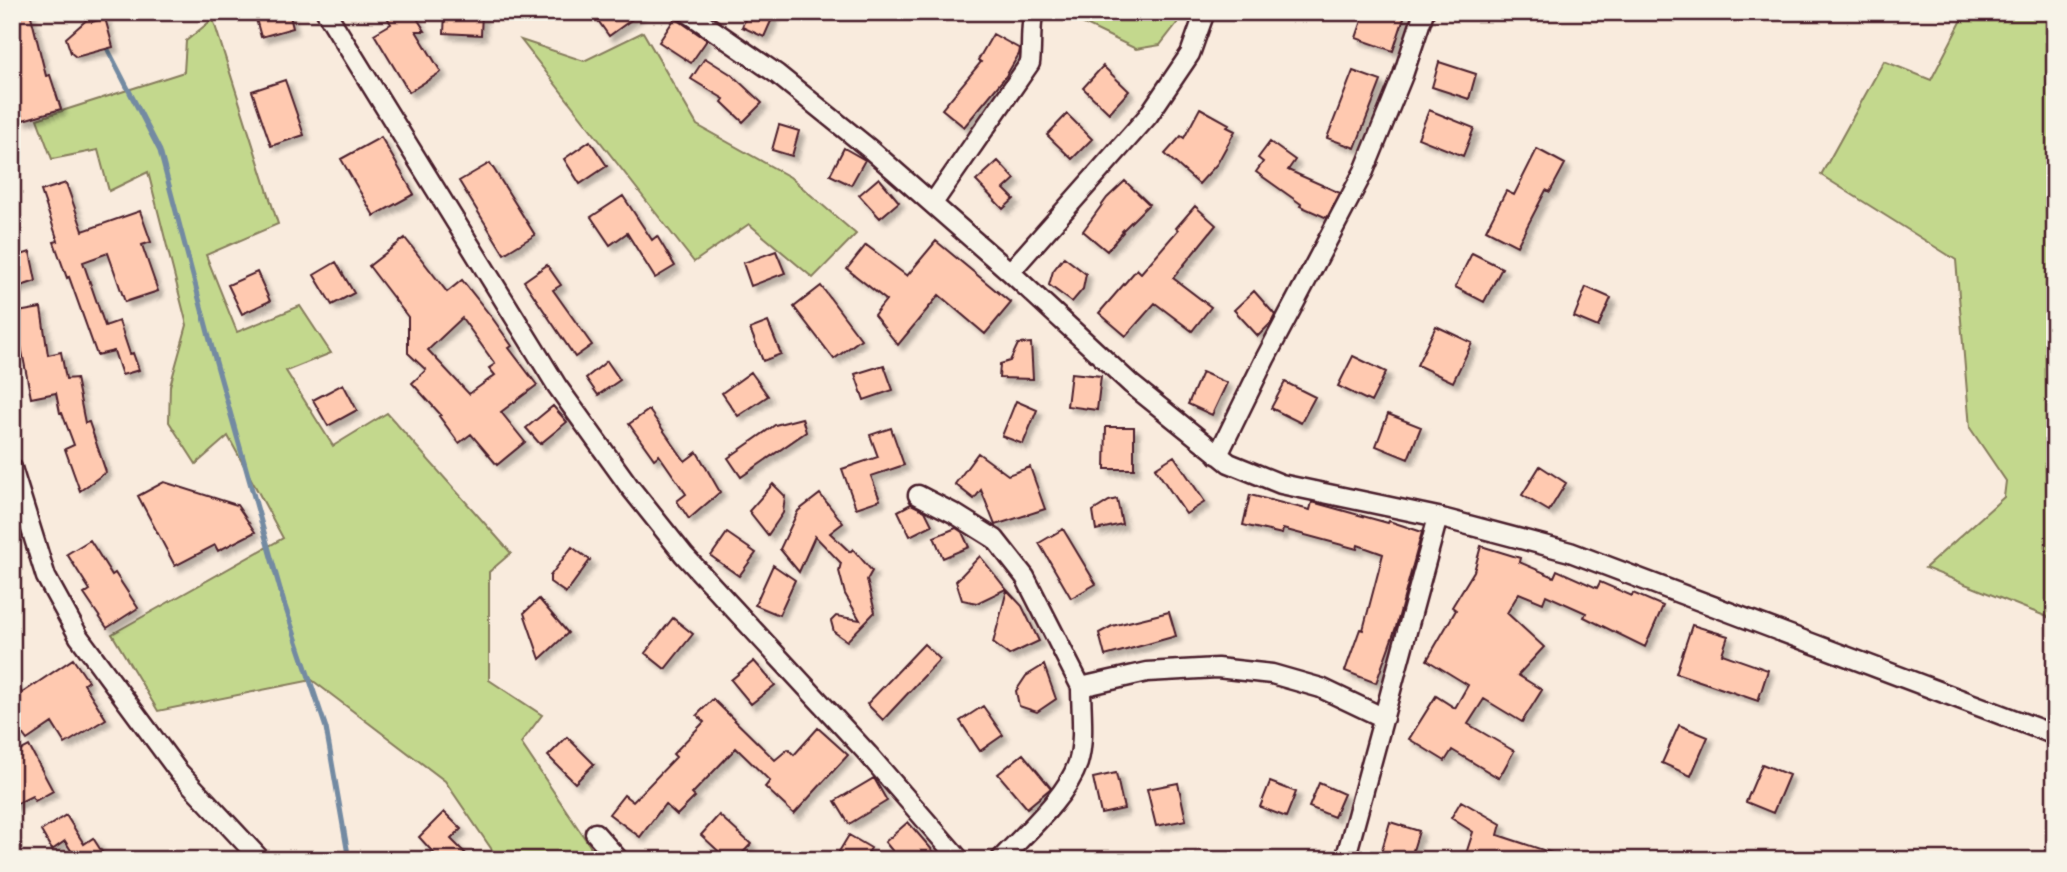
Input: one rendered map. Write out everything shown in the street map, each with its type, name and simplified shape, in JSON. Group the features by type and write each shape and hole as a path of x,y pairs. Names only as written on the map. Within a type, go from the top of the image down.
{"street":[{"path":"326,12 550,374 629,486 684,555 868,754 956,858"},
{"path":"687,12 777,75 933,203 1131,384 1229,463 1282,484 1438,517 1570,552 2055,735"},
{"path":"933,203 1030,63 1031,18 1034,12"},
{"path":"1010,272 1148,116 1190,54 1205,12"},
{"path":"1218,455 1364,171 1403,75 1424,12"},
{"path":"12,468 46,577 79,637 178,771 261,860"},
{"path":"918,495 995,539 1025,577 1081,687 1082,738 1077,764 1060,794 1000,860"},
{"path":"1345,860 1438,517"},
{"path":"1081,687 1147,672 1217,668 1272,674 1321,688 1384,718"},
{"path":"595,833 620,860"}],"green space":[{"path":"1059,12 1178,12 1178,22 1160,45 1136,49"},
{"path":"1966,12 2055,12 2055,620 1925,568 2004,497 2006,481 1970,428 1956,260 1821,175 1884,61 1931,80"},
{"path":"213,19 278,224 206,255 237,332 300,306 331,353 286,371 333,446 387,413 511,553 489,572 489,680 542,715 521,743 594,852 585,860 499,860 445,781 312,680 158,711 112,634 283,538 228,436 196,464 169,422 170,386 187,325 148,172 109,191 98,150 52,159 37,119 184,72 186,41"},
{"path":"643,32 697,125 790,177 856,234 813,278 749,224 694,262 521,40 584,61"}],"building":[{"path":"12,12 30,12 46,76 50,75 61,109 23,120 12,86"},
{"path":"254,12 289,12 293,28 261,37"},
{"path":"384,12 413,12 425,31 416,31 441,72 409,92 374,34 391,24"},
{"path":"445,12 482,12 481,35 444,33"},
{"path":"592,12 642,12 609,36"},
{"path":"748,12 775,12 764,37 742,27"},
{"path":"1365,12 1406,12 1393,51 1356,38"},
{"path":"91,16 92,22 105,18 113,47 76,57 71,53 66,38"},
{"path":"675,18 707,40 691,63 659,42"},
{"path":"993,34 1020,49 1019,54 1006,76 964,127 942,109 981,62 978,60"},
{"path":"705,58 732,75 762,103 743,122 722,102 724,99 691,79"},
{"path":"1439,62 1476,74 1469,99 1432,87"},
{"path":"1103,66 1129,91 1109,113 1083,88"},
{"path":"1353,71 1381,81 1355,148 1327,138"},
{"path":"285,80 304,135 271,146 252,91"},
{"path":"1200,108 1229,124 1227,127 1235,131 1217,164 1199,184 1165,154 1181,136 1184,138"},
{"path":"1429,110 1474,128 1463,156 1418,138"},
{"path":"1067,114 1092,139 1072,159 1047,135"},
{"path":"779,125 799,131 792,156 772,150"},
{"path":"381,137 414,194 374,216 341,159"},
{"path":"590,141 607,166 580,184 564,159"},
{"path":"1270,142 1295,160 1288,170 1340,193 1327,218 1300,206 1301,204 1256,172 1263,162 1258,158"},
{"path":"844,148 865,160 851,185 830,175"},
{"path":"1537,149 1565,164 1550,192 1546,190 1517,246 1486,230 1506,191 1514,195"},
{"path":"998,161 1015,179 1004,189 1014,199 1003,209 976,181"},
{"path":"490,163 535,235 504,254 459,181"},
{"path":"879,178 899,202 880,218 859,195"},
{"path":"1125,181 1149,204 1122,231 1107,251 1083,231 1107,198"},
{"path":"66,183 83,231 140,211 151,242 142,245 158,291 125,302 108,253 83,262 105,326 119,321 130,354 133,353 139,370 122,375 114,351 97,355 54,242 58,241 41,191"},
{"path":"623,196 652,240 657,236 675,266 655,278 627,233 610,245 591,217"},
{"path":"1195,206 1216,225 1173,278 1211,307 1192,331 1155,303 1126,336 1099,313 1137,269 1141,273"},
{"path":"405,238 447,292 462,280 512,346 509,348 537,385 501,412 525,442 497,465 471,434 459,443 439,416 441,415 412,383 426,370 408,353 408,317 369,266","holes":["462,318 495,364 489,368 495,375 469,394 428,350"]},
{"path":"936,241 1011,303 985,334 939,295 898,345 874,315 886,300 847,269 866,245 907,276"},
{"path":"776,251 785,273 751,286 743,263"},
{"path":"30,252 36,281 12,289 12,258"},
{"path":"1472,253 1502,268 1484,302 1455,287"},
{"path":"1064,257 1086,274 1083,289 1072,302 1049,285 1053,271"},
{"path":"336,262 354,293 332,305 314,275"},
{"path":"547,265 561,285 553,290 592,345 575,357 524,281"},
{"path":"257,272 270,301 242,314 228,285"},
{"path":"821,286 861,339 834,359 794,307"},
{"path":"1586,287 1611,298 1598,327 1574,317"},
{"path":"1254,291 1275,315 1258,336 1234,310"},
{"path":"41,308 48,355 61,352 66,379 76,378 85,423 89,422 106,472 80,491 65,449 74,445 60,413 56,393 31,398 20,341 16,342 12,313"},
{"path":"768,322 781,354 763,361 750,329"},
{"path":"1436,326 1472,343 1453,382 1417,365"},
{"path":"1031,343 1033,379 999,378 1000,364 1010,361 1018,344"},
{"path":"1353,356 1386,372 1371,402 1338,386"},
{"path":"607,361 620,380 598,395 586,378"},
{"path":"884,365 893,390 864,400 855,374"},
{"path":"751,372 768,396 738,416 722,393"},
{"path":"1202,372 1227,383 1212,415 1188,404"},
{"path":"1071,373 1101,376 1097,410 1067,406"},
{"path":"1285,382 1315,397 1301,423 1271,408"},
{"path":"343,384 357,410 328,426 313,400"},
{"path":"1016,401 1037,410 1023,444 1002,436"},
{"path":"553,406 567,422 540,444 526,428"},
{"path":"649,410 685,461 697,452 720,492 689,519 677,501 686,494 659,455 654,459 629,424"},
{"path":"1388,414 1421,427 1408,459 1376,446"},
{"path":"802,418 806,432 741,477 728,458 775,425"},
{"path":"1106,427 1134,427 1134,469 1105,469"},
{"path":"891,428 904,465 871,476 880,500 856,508 842,469 878,457 870,435"},
{"path":"978,453 1008,475 1030,467 1045,509 995,525 981,490 974,499 955,484"},
{"path":"1174,456 1205,502 1186,514 1155,468"},
{"path":"1540,466 1566,483 1549,511 1522,495"},
{"path":"164,482 237,505 255,532 218,551 215,545 175,566 138,496"},
{"path":"773,484 785,496 783,513 768,535 749,511"},
{"path":"820,494 843,523 830,533 850,552 853,549 872,571 867,580 875,612 847,641 834,632 831,621 836,616 860,620 845,594 839,571 841,563 815,536 799,572 780,549 798,511"},
{"path":"1250,495 1310,510 1312,502 1422,532 1396,627 1376,683 1345,671 1360,629 1363,630 1383,554 1358,545 1357,549 1283,529 1282,534 1243,525"},
{"path":"1117,499 1122,524 1096,530 1093,511"},
{"path":"911,504 925,511 932,525 910,536 898,511"},
{"path":"956,528 962,532 969,547 943,558 934,537"},
{"path":"1063,529 1096,584 1071,598 1039,543"},
{"path":"727,533 756,553 739,576 711,556"},
{"path":"90,540 112,575 115,573 138,608 107,628 84,594 90,590 67,554"},
{"path":"1481,546 1520,558 1519,562 1554,577 1557,570 1597,588 1600,582 1663,606 1645,647 1584,617 1586,613 1546,595 1543,603 1519,593 1507,613 1544,647 1518,675 1542,690 1522,722 1484,699 1468,724 1514,751 1499,778 1452,750 1445,761 1409,739 1436,696 1455,708 1468,685 1427,660 1456,610 1452,607 1474,571"},
{"path":"572,547 590,560 566,593 550,582 550,576"},
{"path":"980,556 1006,589 977,603 962,600 956,581"},
{"path":"773,565 795,580 779,615 755,605"},
{"path":"1007,590 1022,606 1039,641 1009,655 993,643"},
{"path":"539,599 568,633 540,659 524,613"},
{"path":"1169,612 1176,636 1105,656 1099,633 1112,626"},
{"path":"673,618 693,634 665,669 645,653"},
{"path":"1692,625 1728,636 1722,654 1768,670 1758,701 1676,673"},
{"path":"924,644 940,659 883,720 867,704"},
{"path":"73,659 88,681 84,684 106,719 65,744 52,723 27,740 12,720 12,680 22,693"},
{"path":"754,661 775,685 751,704 731,680"},
{"path":"1044,665 1056,699 1037,712 1019,706 1016,691 1026,676"},
{"path":"713,699 775,760 788,749 794,755 818,728 848,755 794,814 765,787 770,781 736,748 692,794 695,797 677,815 665,804 640,837 609,814 624,795 633,802 676,757 673,754 704,722 697,715"},
{"path":"983,706 1003,735 980,751 960,721"},
{"path":"1679,725 1708,737 1691,776 1662,763"},
{"path":"567,737 594,764 575,783 548,756"},
{"path":"29,746 53,791 35,801 32,796 12,806 12,755"},
{"path":"1023,754 1051,788 1027,808 998,774"},
{"path":"1762,764 1789,775 1773,813 1746,802"},
{"path":"1116,773 1124,809 1101,814 1093,778"},
{"path":"874,778 887,801 849,824 835,801"},
{"path":"1270,782 1296,792 1286,817 1260,807"},
{"path":"1178,783 1186,820 1156,826 1147,789"},
{"path":"1319,783 1344,794 1334,817 1309,807"},
{"path":"1461,801 1501,824 1498,835 1564,857 1564,860 1464,860 1473,832 1451,818"},
{"path":"444,812 461,829 451,839 472,860 440,860 419,837"},
{"path":"66,815 84,844 93,838 107,860 77,860 65,841 52,850 41,831"},
{"path":"719,815 751,844 736,860 728,860 701,835"},
{"path":"908,822 933,851 923,860 900,860 885,842"},
{"path":"1390,822 1419,831 1410,860 1379,860"},
{"path":"849,835 871,848 864,860 834,860"}],"waterway":[{"path":"88,12 95,27"},
{"path":"105,44 160,151 284,603 326,728 349,860"}]}
